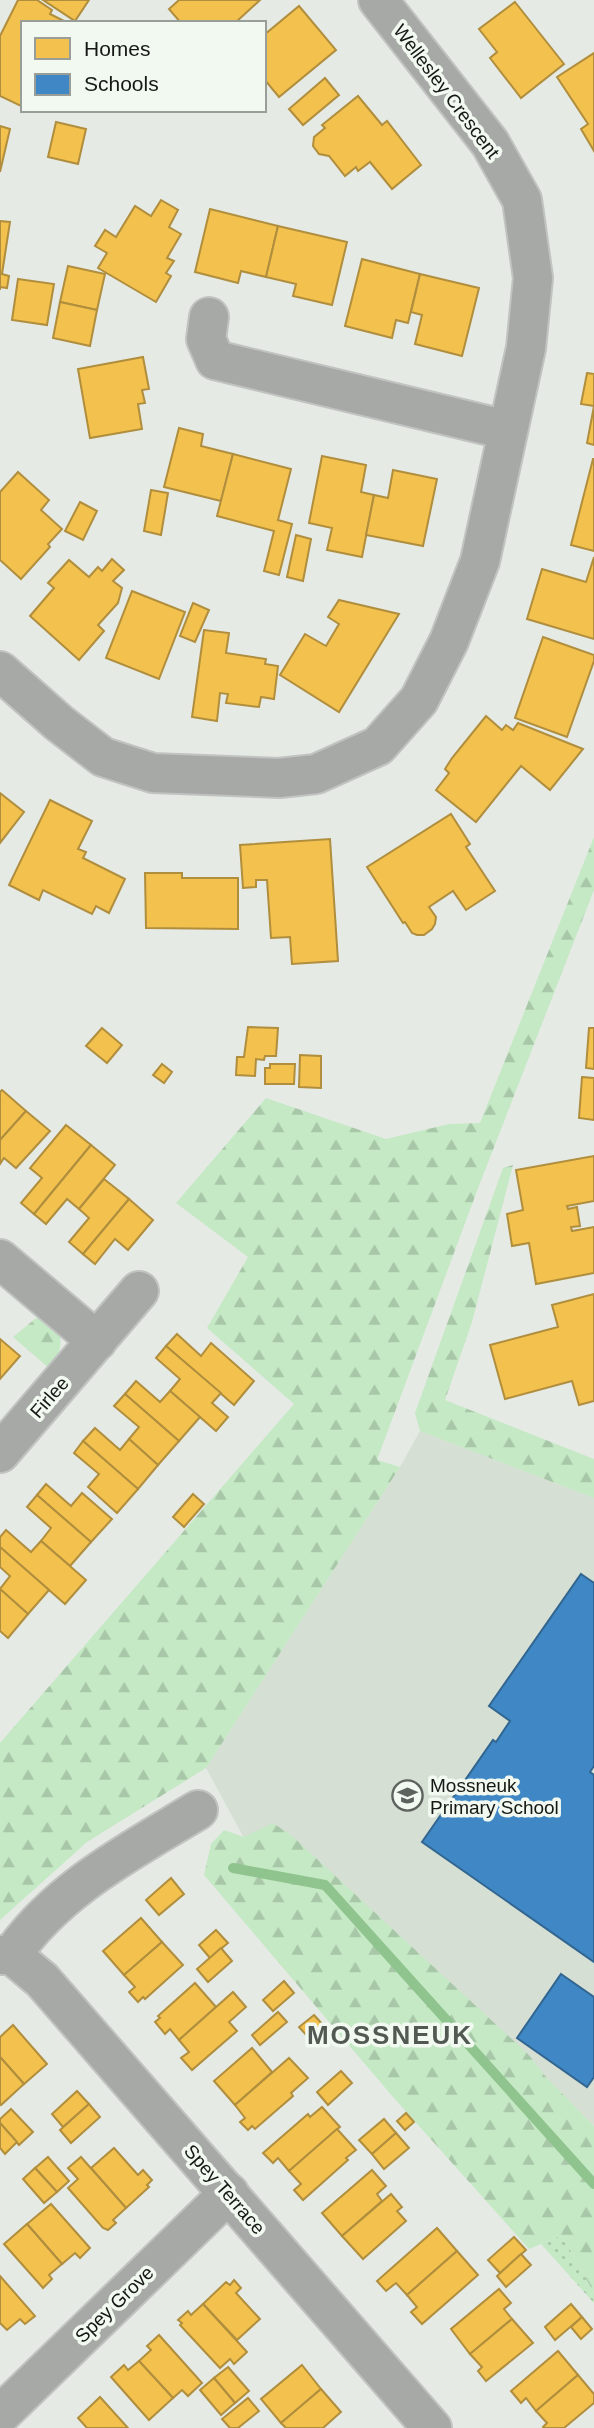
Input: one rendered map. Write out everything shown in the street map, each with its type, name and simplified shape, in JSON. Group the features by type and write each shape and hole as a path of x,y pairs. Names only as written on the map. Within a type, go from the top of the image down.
{"street":[{"name":"Wellesley Crescent","path":"0,671 59,723 103,757 153,773 279,778 316,774 378,746 419,700 449,640 480,561 526,348 533,278 522,200 491,143 378,0"},
{"path":"209,317 206,339 215,359 507,430"},
{"path":"0,1259 97,1341"},
{"name":"Firlee","path":"0,1453 139,1291"},
{"path":"6,1955 29,1930 107,1865 198,1810"},
{"name":"Spey Terrace","path":"6,1955 42,1980 432,2428"},
{"name":"Spey Grove","path":"0,2415 229,2193"}],"shaded area":[{"name":"Mossneuk Primary School","path":"420,1431 594,1498 594,2126 546,2077 529,2055 244,1838 206,1768 400,1467"}],"green space":[{"path":"594,837 594,890 477,1191 377,1460 400,1467 206,1768 87,1842 0,1920 0,1743 294,1404 207,1328 248,1257 176,1203 266,1098 386,1139 449,1124 480,1123"},
{"path":"513,1165 472,1322 445,1400 594,1459 594,1498 420,1431 415,1413 503,1168"},
{"path":"41,1317 59,1330 61,1341 50,1369 13,1337"},
{"path":"273,1823 292,1836 529,2055 546,2077 594,2126 594,2293 562,2235 529,2249 393,2097 204,1875 211,1844 224,1830 244,1837"},
{"path":"562,2235 594,2293 594,2303 541,2244"}],"building: Homes":[{"path":"18,0 37,0 52,10 50,14 64,21 21,21 21,106 0,96 0,36"},
{"path":"43,0 89,0 75,21"},
{"path":"179,0 260,0 237,21 179,21 169,9"},
{"path":"515,2 564,64 521,98 490,58 497,52 479,29"},
{"path":"299,6 336,50 279,97 266,81 266,33"},
{"path":"594,53 594,151 581,129 588,124 557,77"},
{"path":"325,78 339,95 303,125 289,109"},
{"path":"358,96 382,125 387,121 421,165 392,189 370,162 358,171 356,167 345,176 329,156 319,154 313,146 314,137 325,128 322,125"},
{"path":"56,122 86,129 78,164 48,157"},
{"path":"0,126 10,129 0,172"},
{"path":"161,200 178,210 169,227 181,234 167,258 174,261 166,273 171,276 156,302 98,268 107,253 95,246 105,230 116,237 135,206 151,216"},
{"path":"210,209 278,226 266,277 241,271 238,283 195,272"},
{"path":"0,221 10,222 2,274 9,276 7,288 0,287"},
{"path":"278,226 347,242 332,305 293,296 296,284 266,277"},
{"path":"362,259 420,274 408,323 396,320 392,338 345,326"},
{"path":"68,266 105,274 97,310 60,302"},
{"path":"420,274 479,288 462,356 415,344 422,315 411,312"},
{"path":"18,279 54,284 47,325 12,320"},
{"path":"60,302 97,310 90,346 53,338"},
{"path":"143,357 149,389 142,390 145,403 138,404 142,429 90,438 78,369"},
{"path":"587,373 594,374 594,406 581,404"},
{"path":"594,406 594,445 587,443"},
{"path":"179,428 203,434 201,446 233,454 221,501 164,487"},
{"path":"233,454 291,469 278,520 292,524 279,575 264,571 274,531 217,516"},
{"path":"322,456 366,465 361,492 374,495 362,557 327,550 332,528 309,523"},
{"path":"594,459 594,551 571,545"},
{"path":"393,470 437,479 423,546 366,535 374,495 388,498"},
{"path":"18,472 49,500 41,510 62,529 48,544 50,547 21,579 0,560 0,492"},
{"path":"151,490 168,493 161,535 144,531"},
{"path":"80,502 97,511 83,540 65,531"},
{"path":"296,535 311,539 303,581 287,577"},
{"path":"594,557 594,639 527,619 542,569 586,582"},
{"path":"112,559 124,570 113,581 122,588 118,603 98,625 104,631 79,660 30,616 54,588 48,583 69,560 89,577 98,567 102,571"},
{"path":"132,591 185,612 159,679 106,658"},
{"path":"339,600 399,614 339,712 280,675 305,634 326,646 339,624 328,617"},
{"path":"193,603 209,610 195,642 180,636"},
{"path":"204,630 229,633 226,653 266,659 265,664 278,666 274,699 261,697 259,707 226,703 228,694 220,693 217,721 192,717"},
{"path":"543,637 594,655 567,737 515,718"},
{"path":"486,716 502,730 506,725 513,730 518,723 583,749 550,790 521,766 476,822 436,790 449,773 445,769 452,758"},
{"path":"0,793 24,812 0,843"},
{"path":"50,800 92,821 78,849 86,852 83,858 125,879 109,913 96,906 92,914 43,890 39,900 9,885"},
{"path":"451,814 470,844 466,847 495,891 466,910 453,891 429,907 436,917 435,924 424,935 417,935 403,923 367,867"},
{"path":"330,839 338,961 292,964 290,937 271,938 267,880 256,880 256,887 243,888 240,845"},
{"path":"145,873 182,873 182,878 238,878 238,929 146,928"},
{"path":"248,1027 278,1028 276,1056 265,1056 264,1060 256,1059 255,1076 236,1075 237,1057 244,1057"},
{"path":"102,1028 122,1045 107,1063 86,1046"},
{"path":"589,1028 594,1028 594,1069 586,1068"},
{"path":"300,1055 321,1056 321,1088 299,1087"},
{"path":"162,1064 172,1072 164,1083 153,1075"},
{"path":"270,1064 295,1064 294,1084 265,1084 265,1068 270,1068"},
{"path":"582,1077 594,1078 594,1120 579,1118"},
{"path":"2,1090 26,1111 0,1140 0,1092"},
{"path":"26,1111 50,1131 16,1168 4,1158 0,1164 0,1140"},
{"path":"66,1125 91,1145 34,1214 21,1203 42,1178 30,1168"},
{"path":"91,1145 115,1165 79,1209 67,1199 46,1224 34,1214"},
{"path":"594,1156 594,1201 567,1206 568,1209 577,1207 580,1226 571,1227 572,1231 594,1227 594,1273 536,1284 529,1243 512,1246 507,1214 523,1210 516,1170"},
{"path":"104,1179 129,1199 83,1254 69,1242 89,1218 79,1209"},
{"path":"129,1199 153,1220 128,1250 115,1239 95,1264 83,1254"},
{"path":"594,1294 594,1401 579,1405 572,1381 505,1399 490,1345 558,1327 552,1305"},
{"path":"177,1334 201,1356 211,1343 254,1381 234,1405 166,1346"},
{"path":"0,1339 20,1356 0,1379"},
{"path":"166,1346 221,1393 212,1403 228,1417 216,1431 170,1391 180,1379 156,1358"},
{"path":"136,1381 160,1402 170,1391 200,1417 179,1441 125,1394"},
{"path":"125,1394 179,1441 158,1465 129,1439 139,1427 114,1406"},
{"path":"95,1428 120,1450 129,1439 158,1465 138,1489 83,1441"},
{"path":"83,1441 138,1489 117,1513 88,1487 99,1474 74,1453"},
{"path":"46,1484 71,1506 82,1493 112,1519 91,1542 37,1495"},
{"path":"193,1494 204,1504 184,1527 173,1517"},
{"path":"37,1495 91,1542 70,1566 41,1541 51,1528 27,1507"},
{"path":"6,1530 31,1552 41,1541 86,1580 65,1604 0,1547 0,1537"},
{"path":"0,1547 49,1590 28,1614 0,1589 10,1576 0,1567"},
{"path":"0,1589 28,1614 8,1638 0,1631"},
{"path":"171,1878 184,1894 159,1915 146,1900"},
{"path":"141,1918 162,1942 124,1975 103,1951"},
{"path":"216,1930 228,1943 210,1958 199,1945"},
{"path":"162,1942 183,1965 145,1999 143,1997 138,2002 129,1992 135,1987 124,1975"},
{"path":"221,1948 232,1961 208,1982 197,1969"},
{"path":"284,1981 294,1993 273,2011 263,2000"},
{"path":"195,1983 216,2007 179,2040 170,2029 165,2034 155,2022 160,2018 158,2016"},
{"path":"233,1992 246,2007 229,2022 237,2031 192,2070 181,2058 189,2052 179,2040"},
{"path":"278,2012 287,2022 260,2045 252,2035"},
{"path":"314,2015 323,2025 308,2037 299,2027"},
{"path":"13,2025 47,2064 24,2084 0,2057 0,2037"},
{"path":"252,2048 272,2072 235,2105 214,2081"},
{"path":"0,2057 24,2084 1,2105 0,2104"},
{"path":"289,2058 308,2078 291,2093 293,2096 255,2129 252,2126 248,2130 240,2122 245,2118 235,2105"},
{"path":"341,2071 352,2083 328,2105 317,2092"},
{"path":"77,2091 89,2104 63,2127 52,2114"},
{"path":"89,2104 100,2117 71,2143 60,2130"},
{"path":"322,2107 340,2127 289,2171 278,2158 273,2163 263,2153 308,2114 310,2117"},
{"path":"11,2109 33,2132 19,2145 0,2123 0,2119"},
{"path":"406,2113 414,2122 405,2130 397,2121"},
{"path":"384,2119 396,2133 372,2154 359,2140"},
{"path":"0,2123 17,2142 5,2154 0,2148"},
{"path":"337,2129 356,2150 303,2200 294,2190 301,2184 289,2171"},
{"path":"396,2133 409,2148 384,2169 372,2154"},
{"path":"114,2148 138,2175 143,2170 152,2180 147,2185 149,2187 126,2208 91,2168"},
{"path":"48,2157 69,2181 57,2192 35,2168"},
{"path":"81,2157 126,2208 113,2220 116,2223 108,2230 103,2228 68,2188 78,2179 68,2168"},
{"path":"35,2168 57,2192 44,2203 23,2179"},
{"path":"372,2170 386,2186 377,2194 382,2201 342,2236 322,2213"},
{"path":"391,2194 402,2207 397,2211 406,2221 363,2259 342,2236"},
{"path":"51,2204 90,2248 80,2258 75,2253 62,2264 27,2224"},
{"path":"27,2224 62,2264 49,2275 52,2279 43,2288 4,2244"},
{"path":"437,2228 457,2251 407,2295 396,2283 386,2291 377,2281"},
{"path":"514,2237 526,2250 500,2273 488,2260"},
{"path":"457,2251 478,2275 422,2324 411,2312 417,2307 407,2295"},
{"path":"521,2254 531,2265 506,2287 497,2276"},
{"path":"0,2276 35,2316 25,2324 20,2319 7,2330 0,2323"},
{"path":"234,2280 241,2288 236,2293 260,2319 237,2340 203,2304 226,2282 230,2285"},
{"path":"499,2289 511,2303 504,2309 512,2319 470,2354 451,2329"},
{"path":"203,2304 247,2352 234,2364 230,2359 220,2368 180,2325 182,2323 178,2320 188,2311 191,2315"},
{"path":"571,2304 582,2317 555,2340 545,2327"},
{"path":"582,2317 592,2329 581,2339 571,2327"},
{"path":"512,2319 533,2343 486,2381 478,2371 482,2367 470,2354"},
{"path":"159,2335 202,2383 188,2396 182,2390 173,2398 139,2361 151,2350 147,2346"},
{"path":"558,2351 578,2375 536,2411 526,2398 521,2403 511,2391"},
{"path":"139,2361 173,2398 149,2420 111,2377 124,2365 128,2370"},
{"path":"302,2365 321,2389 281,2423 261,2399"},
{"path":"228,2367 249,2391 235,2403 214,2378"},
{"path":"578,2375 594,2394 594,2403 564,2428 544,2428 547,2423 536,2411"},
{"path":"214,2378 235,2403 221,2415 200,2390"},
{"path":"321,2389 341,2412 323,2428 286,2428 281,2423"},
{"path":"100,2397 128,2428 87,2428 78,2418"},
{"path":"248,2398 259,2411 238,2428 230,2428 222,2419"}],"building: Schools":[{"name":"Mossneuk Primary School","path":"581,1574 594,1583 594,1766 590,1772 594,1775 594,1962 422,1842 493,1740 496,1742 510,1721 489,1706"},
{"path":"561,1974 594,1997 594,2077 587,2087 517,2038"}],"waterway":[{"path":"233,1868 325,1885 594,2184"}],"place":[{"name":"Mossneuk Primary School","path":"407,1796"}],"district":[{"name":"MOSSNEUK","path":"390,2035"}]}
